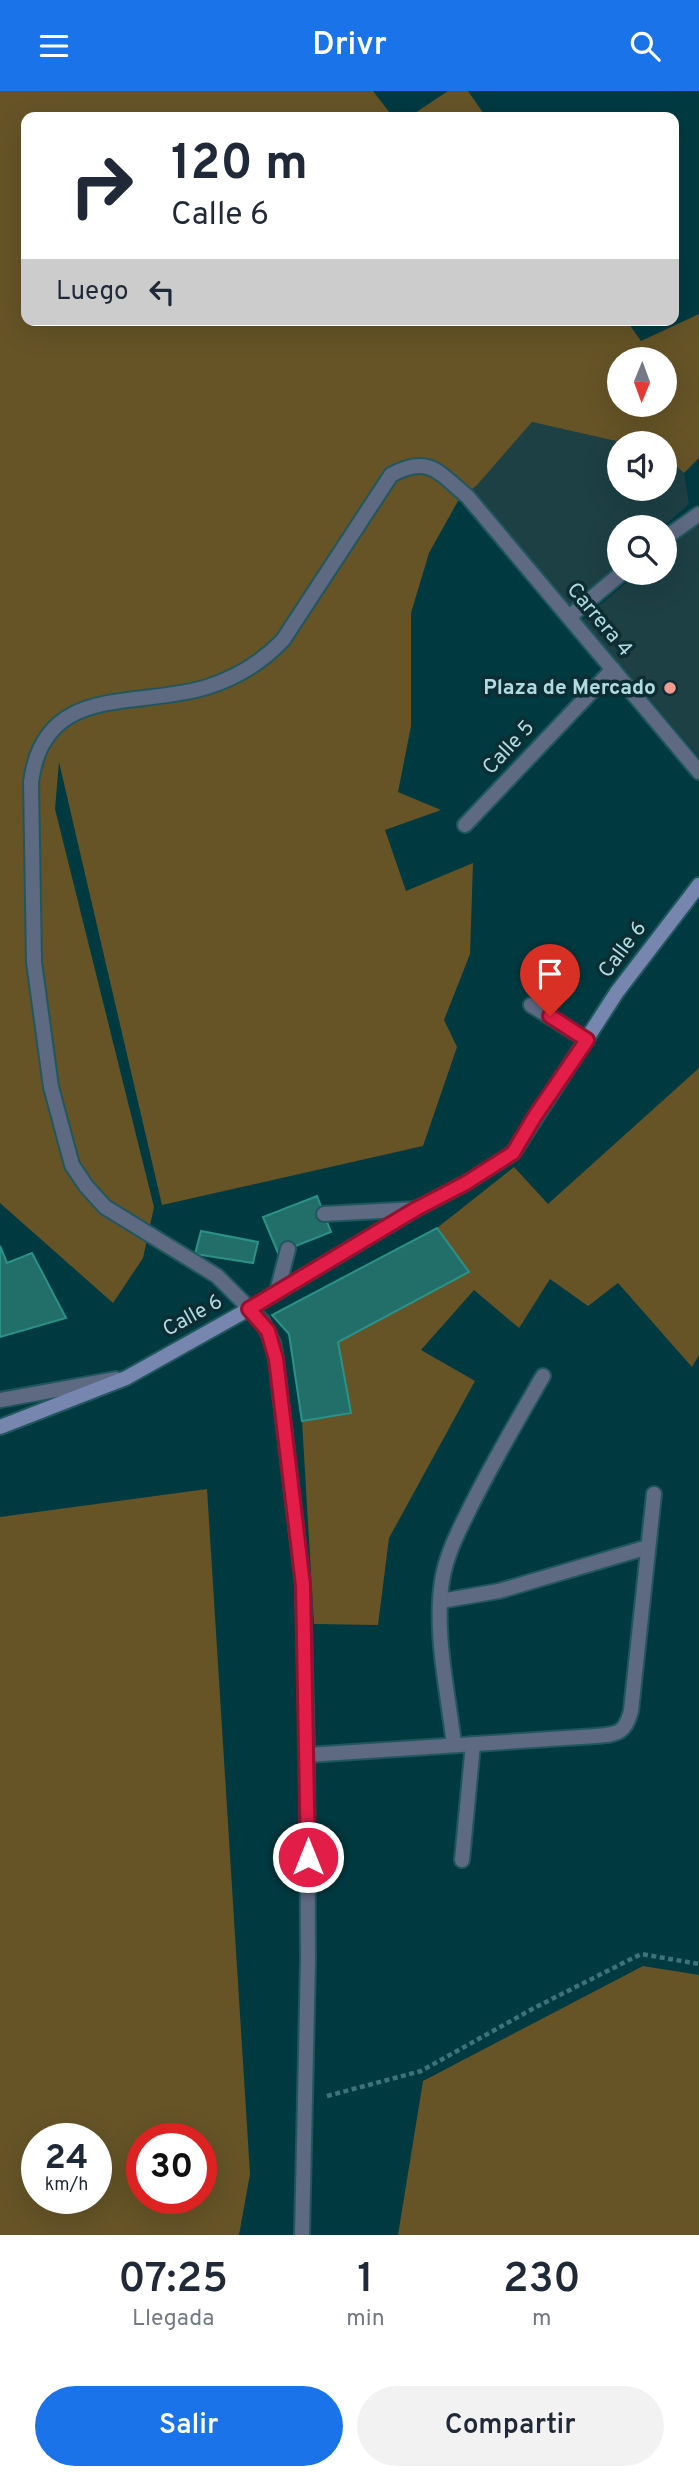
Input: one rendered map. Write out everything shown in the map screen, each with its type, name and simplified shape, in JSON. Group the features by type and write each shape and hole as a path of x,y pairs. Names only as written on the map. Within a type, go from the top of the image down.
{"street":[{"name":"Carrera 4","path":"249,1309 217,1276 105,1207 86,1186 72,1164 51,1087 34,962 31,782 34,763 43,741 73,713 92,706 206,687 246,670 268,656 284,640 391,475 404,467 419,464 431,466 467,496 699,772"},
{"path":"677,530 699,514"},
{"path":"569,617 607,585"},
{"name":"Calle 5","path":"466,825 613,669"},
{"name":"Calle 6","path":"0,1427 126,1378 249,1309 416,1209 466,1183 513,1153 617,992 699,885"},
{"path":"531,1005 587,1040"},
{"path":"324,1214 416,1209"},
{"path":"277,1292 288,1249"},
{"path":"249,1309 268,1331 276,1359 303,1585 307,1755 302,2235"},
{"path":"454,1745 440,1632 444,1568 450,1548 480,1487 543,1376"},
{"path":"0,1399 126,1378"},
{"path":"307,1755 596,1736 615,1734 623,1730 631,1711 654,1494"},
{"path":"441,1601 499,1591 648,1547"},
{"path":"462,1860 473,1744"}],"path":[{"path":"305,2102 421,2071 641,1954 699,1964"}],"shaded area":[{"path":"0,91 373,91 389,112 21,112 21,326 630,326 641,341 673,326 679,326 679,323 699,314 699,458 684,473 677,467 677,431 607,431 607,439 532,422 477,485 458,501 429,553 411,613 411,726 398,792 441,810 385,830 406,891 473,863 470,954 444,1020 457,1047 423,1146 162,1205 59,762 55,809 154,1207 143,1258 113,1303 0,1203"},
{"path":"448,91 468,91 483,112 416,112"},
{"path":"532,422 607,439 607,501 677,501 677,467 684,473 689,504 677,515 607,515 607,577 570,610 472,490"},
{"name":"Plaza de Mercado","path":"699,522 699,757 582,620 624,585 677,585 677,540"},
{"path":"699,1068 699,1355 692,1367 618,1283 588,1306 550,1279 519,1328 474,1290 421,1350 475,1381 389,1538 378,1625 314,1624 302,1421 351,1413 338,1342 469,1272 437,1228 514,1167 548,1204"},
{"path":"207,1489 250,2174 239,2235 0,2235 0,1517"},
{"path":"643,1966 699,1975 699,2235 398,2235 423,2081"}],"building":[{"path":"317,1196 331,1232 278,1253 263,1217"},
{"path":"437,1228 469,1272 338,1342 351,1413 302,1421 289,1334 272,1315"},
{"path":"201,1231 258,1242 253,1263 195,1254"},
{"path":"0,1246 7,1263 32,1253 66,1318 0,1337"}],"place":[{"name":"Plaza de Mercado","path":"670,688"}],"route":[{"path":"308,1857 303,1585 273,1343 262,1321 249,1309 513,1153 587,1040 550,1016"}]}
